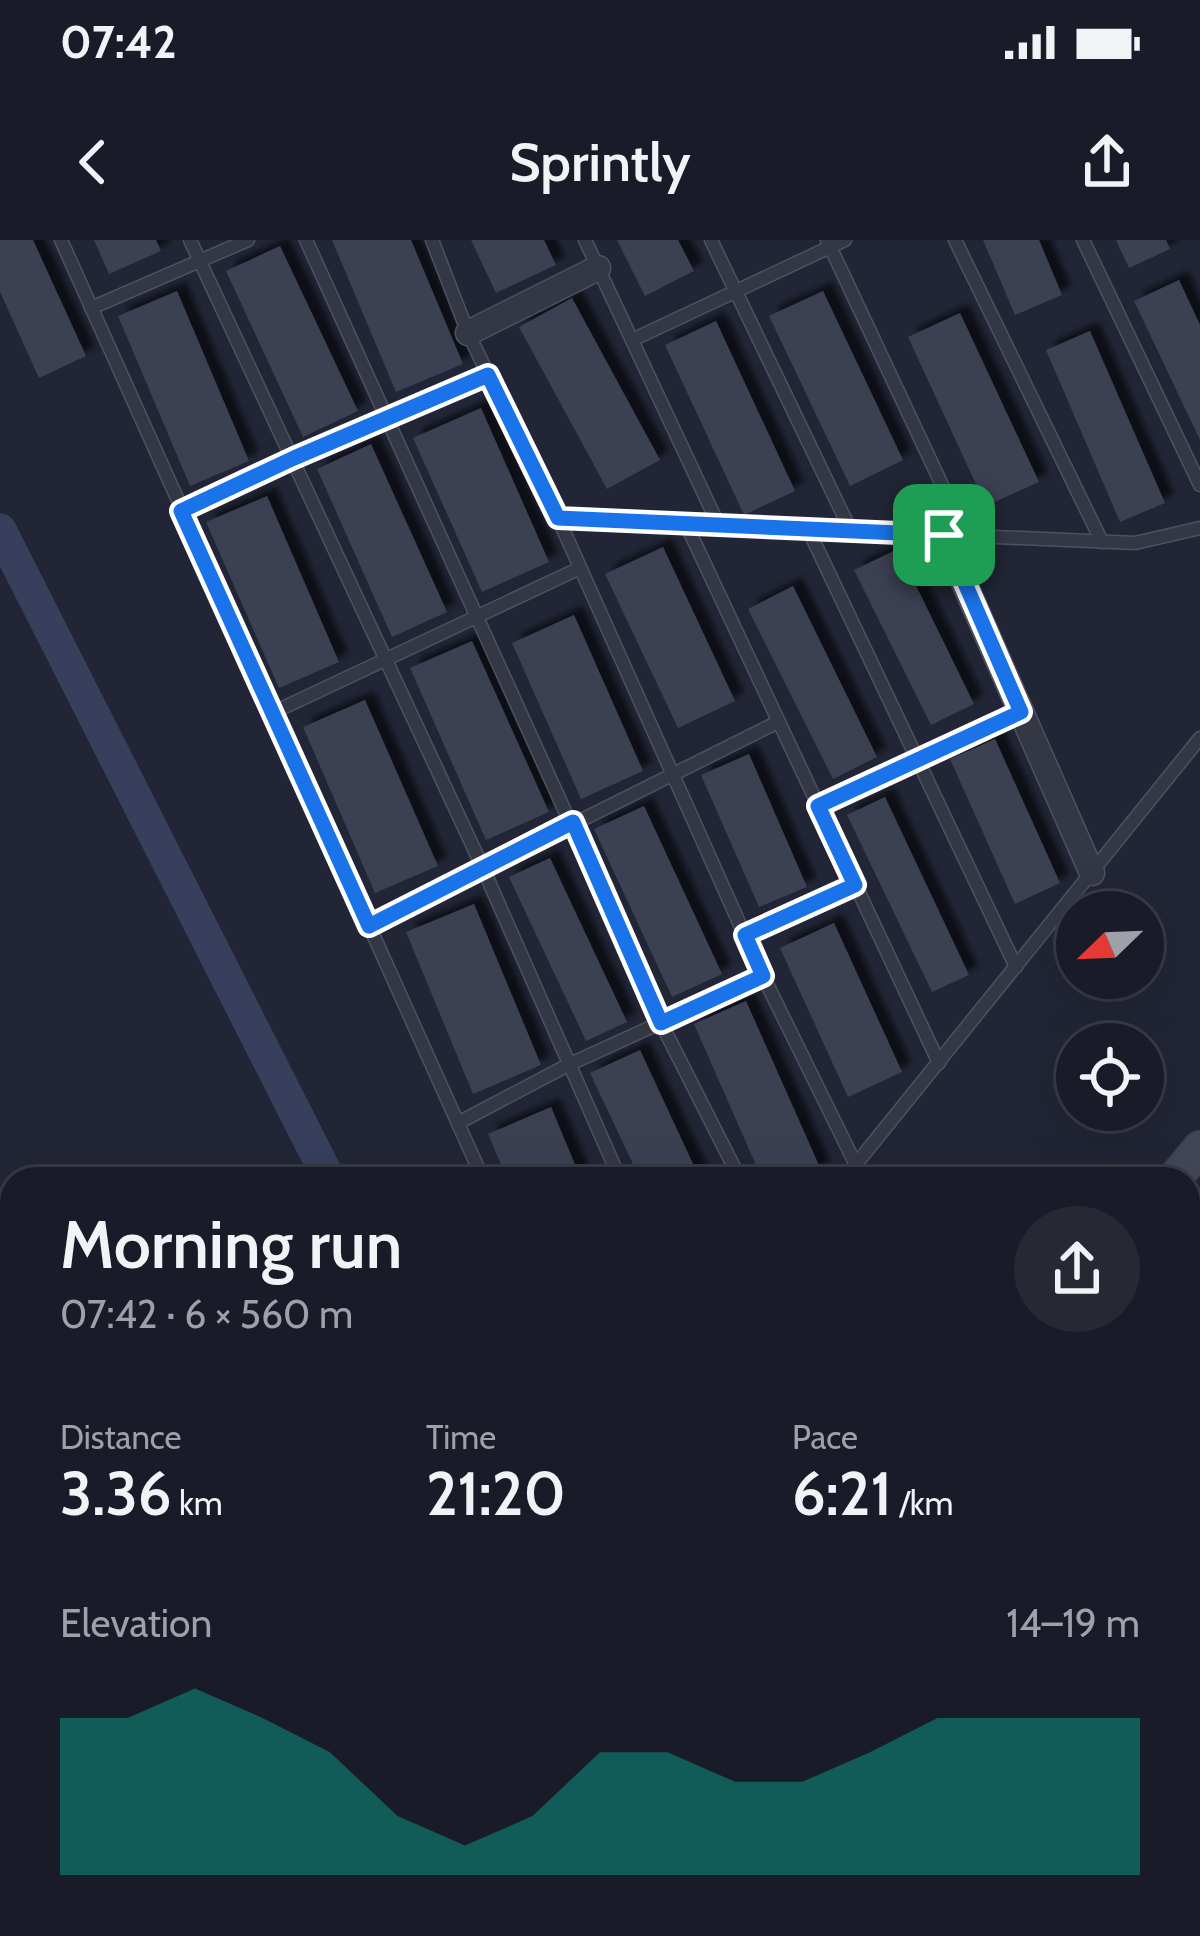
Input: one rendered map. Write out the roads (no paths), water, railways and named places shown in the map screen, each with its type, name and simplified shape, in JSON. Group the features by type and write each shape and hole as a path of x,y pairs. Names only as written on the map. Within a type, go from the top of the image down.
{"street":[{"path":"468,334 598,268"},
{"path":"955,536 1021,712 1092,873"}],"lane":[{"path":"61,240 478,1167"},
{"path":"190,240 482,866 615,1167"},
{"path":"91,308 248,240"},
{"path":"306,240 661,1023 734,1167"},
{"path":"432,240 468,334 558,518 763,976 856,1165 1200,738"},
{"path":"585,240 718,526"},
{"path":"712,240 851,531"},
{"path":"632,340 737,294 829,243 845,240"},
{"path":"955,240 1102,542"},
{"path":"1084,240 1200,484"},
{"path":"829,243 955,536"},
{"path":"181,511 488,375"},
{"path":"558,518 1135,543 1200,528"},
{"path":"686,524 939,1063"},
{"path":"808,529 1016,967"},
{"path":"272,713 580,568"},
{"path":"818,806 1021,712"},
{"path":"369,926 778,722"},
{"path":"745,935 855,885"},
{"path":"458,1123 568,1065 763,976"}],"waterway":[{"path":"0,530 323,1167"}]}
